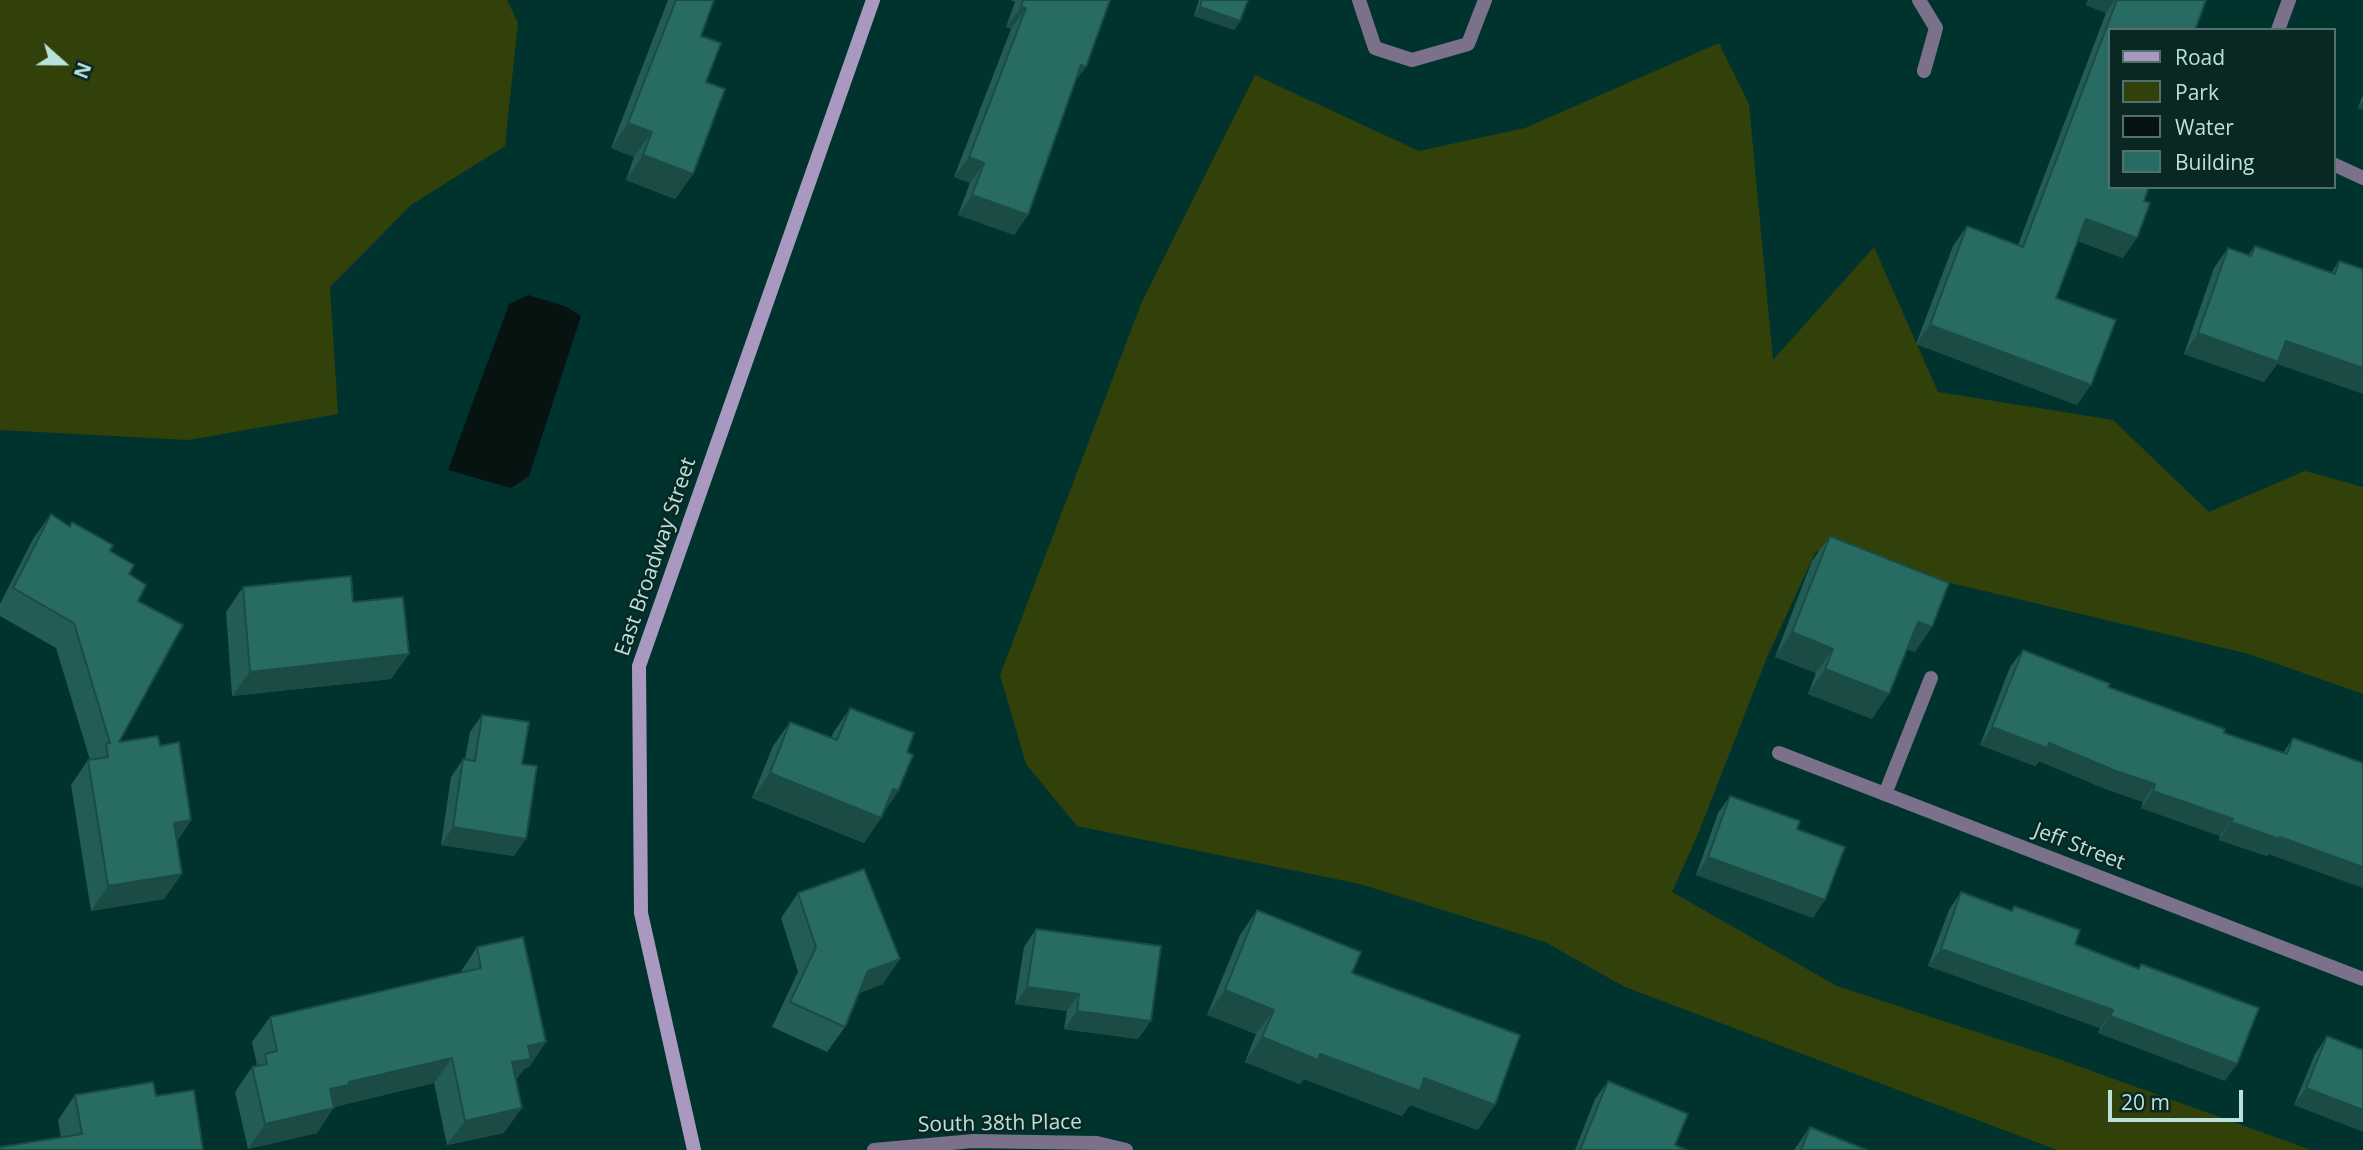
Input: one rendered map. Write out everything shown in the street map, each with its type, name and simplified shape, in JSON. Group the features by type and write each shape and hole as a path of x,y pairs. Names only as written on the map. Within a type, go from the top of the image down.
{"street":[{"name":"East Broadway Street","path":"694,1150 641,913 639,666 873,0"},
{"path":"1359,0 1375,48 1412,60 1468,44 1485,0"},
{"path":"1919,0 1936,28 1924,71"},
{"path":"2278,28 2289,0"},
{"path":"2335,165 2363,178"},
{"path":"1885,794 1931,678"},
{"name":"Jeff Street","path":"1779,753 2363,979"},
{"name":"South 38th Place","path":"874,1150 973,1141 1097,1143 1126,1150"}],"green space":[{"path":"0,0 507,0 518,23 505,146 411,205 330,287 338,414 188,440 0,430"},
{"path":"1719,43 1749,104 1773,360 1874,247 1938,392 2113,420 2209,512 2305,471 2363,487 2363,694 2249,654 1816,551 1768,655 1698,834 1672,892 1837,986 2056,1058 2311,1150 2057,1150 1625,987 1545,942 1360,884 1077,826 1026,764 1000,675 1141,304 1255,75 1419,151 1525,128"}],"water":[{"path":"528,295 565,306 581,316 529,476 511,488 448,470 509,304"}],"building":[{"path":"676,0 714,0 701,36 721,43 706,82 725,89 693,174 643,155 652,132 628,123"},
{"path":"1023,0 1110,0 1086,67 1081,65 1028,215 972,195 984,163 969,157 1026,8 1021,7"},
{"path":"1202,0 1248,0 1240,21 1200,7"},
{"path":"2117,0 2206,0 2196,28 2108,28 2108,189 2148,189 2144,201 2150,203 2137,238 2086,219 2056,298 2116,320 2091,385 1930,325 1967,226 2023,247"},
{"path":"2255,246 2335,274 2339,261 2363,269 2363,368 2286,341 2278,362 2198,333 2228,248 2251,256"},
{"path":"51,514 70,527 72,522 113,545 110,551 134,565 129,574 146,585 138,601 183,625 119,742 158,736 160,746 179,742 191,820 174,823 182,874 108,886 88,760 108,757 106,744 110,743 74,623 13,588"},
{"path":"1830,536 1949,583 1932,627 1918,622 1889,694 1825,669 1833,649 1792,632"},
{"path":"351,576 353,602 403,597 409,654 250,672 243,587"},
{"path":"2023,650 2110,684 2108,687 2225,729 2224,733 2287,754 2293,738 2363,763 2363,867 2231,822 2233,819 2153,791 2155,784 2049,743 2047,748 1992,727"},
{"path":"850,708 914,733 907,752 913,755 898,791 893,789 881,818 770,773 790,722 837,740"},
{"path":"482,715 529,722 522,764 537,766 526,839 453,827 463,759 475,761"},
{"path":"1730,796 1800,821 1797,829 1845,847 1825,900 1708,857"},
{"path":"864,869 900,959 868,971 845,1027 790,1002 816,947 798,893"},
{"path":"1961,892 2012,911 2014,906 2080,930 2075,944 2139,969 2141,964 2259,1008 2237,1064 2110,1016 2113,1010 1941,949"},
{"path":"1257,910 1361,952 1352,973 1520,1035 1495,1105 1424,1078 1420,1091 1320,1054 1318,1060 1262,1037 1274,1010 1225,990"},
{"path":"1036,929 1161,946 1151,1021 1077,1011 1079,994 1027,987"},
{"path":"523,937 546,1042 528,1046 531,1059 512,1062 522,1108 465,1121 452,1058 349,1082 349,1085 330,1089 334,1108 265,1124 252,1067 267,1064 265,1054 277,1051 270,1017 481,968 477,947"},
{"path":"2327,1036 2363,1050 2363,1110 2306,1088"},
{"path":"1608,1081 1688,1114 1675,1145 1687,1150 1580,1150"},
{"path":"153,1082 156,1096 194,1090 203,1150 0,1150 0,1147 82,1134 75,1095"},
{"path":"1810,1127 1867,1150 1801,1150"}]}
